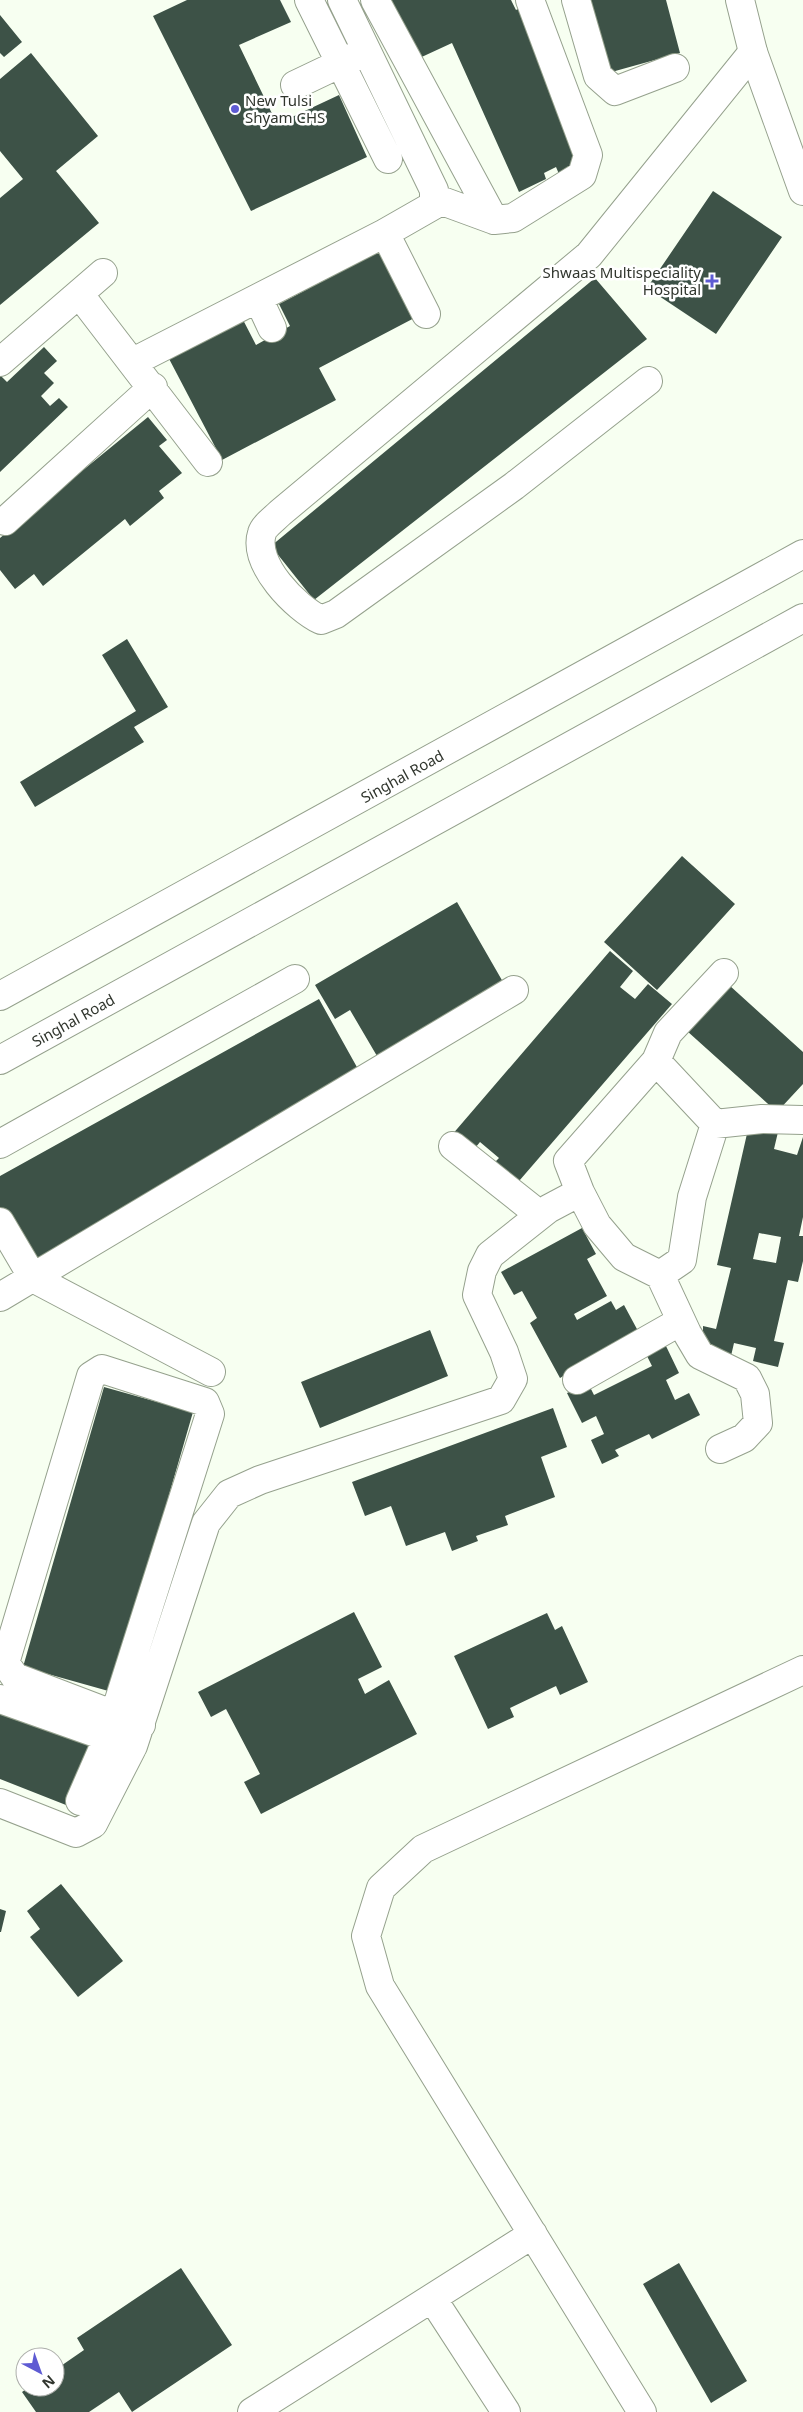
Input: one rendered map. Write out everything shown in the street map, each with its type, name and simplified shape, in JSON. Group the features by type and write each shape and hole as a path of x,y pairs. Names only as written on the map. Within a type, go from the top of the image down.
{"street":[{"path":"309,0 342,62 388,159"},
{"path":"133,362 386,233 434,205 434,190 342,0"},
{"path":"375,0 494,220"},
{"path":"434,198 494,220 513,218 582,175 588,155 530,0"},
{"path":"576,0 598,76 615,91 676,68"},
{"path":"740,0 753,52 803,191"},
{"path":"295,85 366,51"},
{"path":"648,381 514,486 336,614 321,620 306,612 266,568 259,550 262,532 280,513 589,255 753,52"},
{"path":"386,233 426,314"},
{"path":"0,362 80,295 103,273"},
{"path":"80,295 153,387 208,462"},
{"path":"258,298 272,328"},
{"path":"5,521 153,387"},
{"name":"Singhal Road","path":"0,996 803,554"},
{"name":"Singhal Road","path":"0,1060 803,618"},
{"path":"720,1449 744,1438 758,1423 755,1394 747,1378 700,1355 660,1275 624,1258 598,1225 580,1192 568,1161 656,1062 668,1033 724,972"},
{"path":"0,1144 295,979"},
{"path":"0,1297 514,990"},
{"path":"656,1062 716,1124"},
{"path":"716,1124 762,1119 803,1120"},
{"path":"660,1275 682,1260 692,1197 716,1124"},
{"path":"453,1146 540,1215"},
{"path":"0,1803 76,1833 93,1824 124,1731 206,1523 229,1494 260,1480 501,1400 513,1379 504,1352 477,1295 482,1271 490,1255 540,1215 580,1192"},
{"path":"0,1222 33,1278 211,1372"},
{"path":"576,1380 681,1320"},
{"path":"80,1801 124,1731 210,1414 205,1402 102,1369 91,1376 4,1663 15,1677 71,1711 124,1731"},
{"path":"642,2412 380,1986 366,1936 381,1888 423,1849 803,1670"},
{"path":"0,1699 71,1711"},
{"path":"252,2412 533,2234"},
{"path":"432,2298 506,2412"}],"building":[{"name":"New Tulsi Shyam CHS","path":"187,0 280,0 291,22 239,45 277,124 339,95 367,157 251,211 153,16"},
{"path":"386,0 511,0 516,10 520,8 583,163 559,174 556,167 544,173 546,179 519,192 452,43 413,61"},
{"path":"588,0 666,0 680,53 608,73"},
{"path":"0,15 22,42 4,57 0,53"},
{"path":"31,53 98,136 56,171 99,223 0,305 0,198 23,179 0,151 0,79"},
{"path":"713,191 782,237 716,334 647,288"},
{"path":"384,249 420,315 319,368 336,400 222,460 166,353 240,314 256,345 290,326 279,304"},
{"path":"595,278 647,339 314,600 271,546"},
{"path":"44,347 57,361 44,373 54,383 41,396 50,406 59,398 68,407 0,472 0,375 7,382"},
{"path":"148,417 167,440 159,446 182,473 159,491 164,498 130,526 125,519 43,586 34,574 15,589 0,570 0,538"},
{"path":"127,639 168,707 134,727 144,742 35,807 20,782 136,711 102,655"},
{"path":"682,856 735,904 657,990 604,942"},
{"path":"457,902 503,982 377,1056 350,1010 335,1019 315,985"},
{"path":"610,951 633,971 620,987 635,999 648,984 672,1004 513,1188 489,1168 499,1158 480,1142 471,1153 451,1136"},
{"path":"729,985 803,1052 803,1084 777,1112 687,1031"},
{"path":"319,999 358,1069 31,1265 0,1208 0,1176"},
{"path":"749,1125 778,1132 774,1149 797,1155 803,1137 803,1217 799,1236 803,1236 803,1261 798,1282 788,1280 774,1341 784,1343 778,1367 753,1361 756,1348 734,1343 731,1356 703,1345 703,1326 716,1329 731,1268 717,1265","holes":["759,1233 781,1237 776,1263 753,1259"]},
{"path":"582,1228 596,1254 587,1259 607,1296 574,1314 577,1320 611,1301 616,1310 624,1305 638,1331 560,1378 530,1323 537,1318 522,1291 514,1295 501,1272"},
{"path":"430,1330 448,1376 320,1428 301,1382"},
{"path":"665,1344 679,1373 666,1380 675,1400 689,1393 700,1415 652,1439 649,1434 615,1450 619,1456 602,1464 591,1440 604,1434 596,1416 582,1423 567,1393 588,1383 594,1395 652,1366 646,1354"},
{"path":"104,1387 193,1412 112,1692 23,1667"},
{"path":"553,1408 567,1447 541,1457 555,1497 505,1516 508,1525 476,1536 478,1541 452,1551 445,1532 406,1546 391,1506 365,1516 352,1482"},
{"path":"354,1612 382,1667 358,1679 365,1694 389,1680 417,1734 261,1814 244,1782 260,1774 226,1709 211,1717 198,1692"},
{"path":"547,1613 555,1630 562,1626 588,1682 560,1695 556,1686 510,1708 514,1717 488,1729 454,1656"},
{"path":"0,1714 91,1743 66,1805 0,1779"},
{"path":"61,1884 123,1961 78,1997 30,1937 40,1929 27,1911"},
{"path":"0,1909 6,1911 1,1932 0,1932"},
{"path":"679,2263 747,2381 711,2403 643,2284"},
{"path":"181,2268 232,2345 132,2412 119,2392 89,2412 36,2412 26,2397 65,2397 65,2363 84,2350 77,2338"}],"place":[{"name":"New Tulsi Shyam CHS","path":"235,109"},
{"name":"Shwaas Multispeciality Hospital","path":"712,281"}]}
